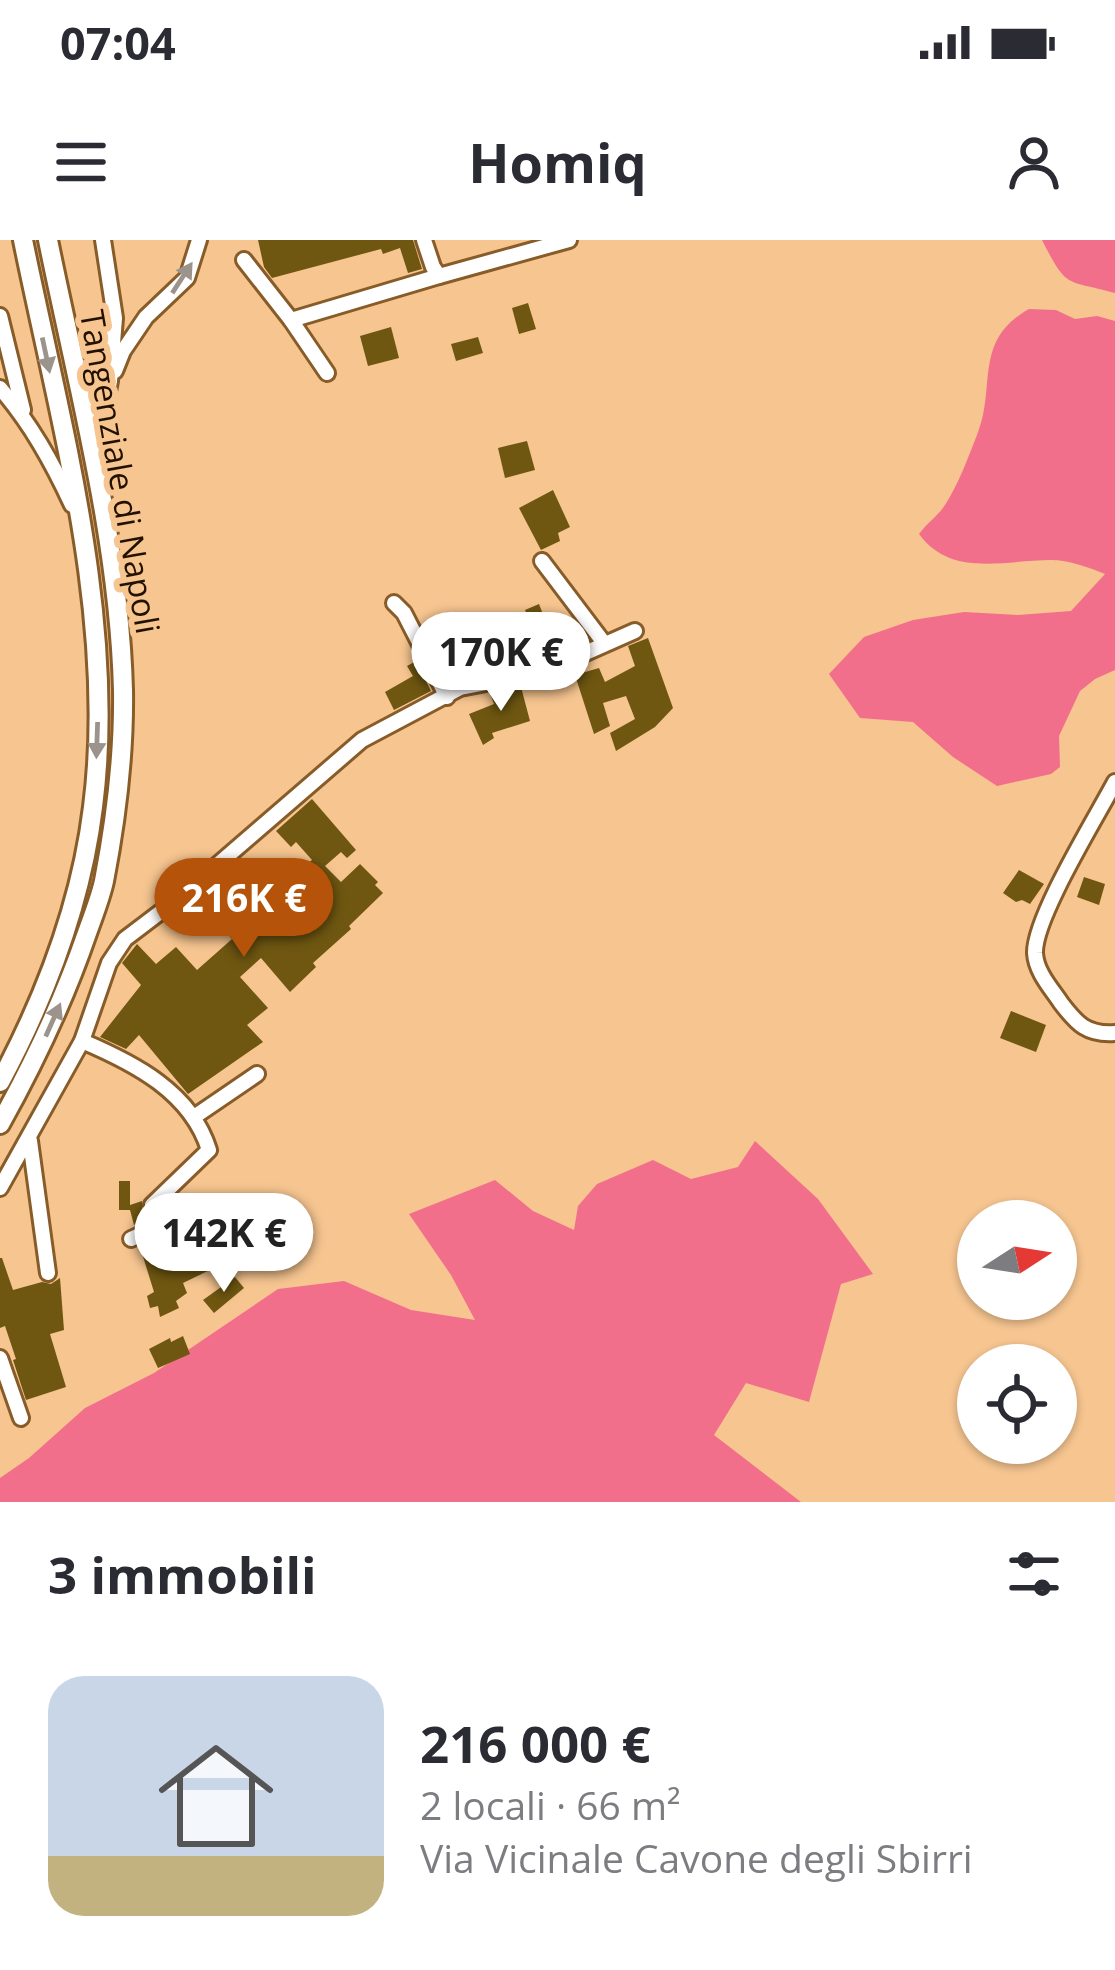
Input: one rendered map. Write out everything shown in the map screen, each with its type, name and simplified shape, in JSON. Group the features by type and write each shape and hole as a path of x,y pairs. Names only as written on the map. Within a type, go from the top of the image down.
{"highway":[{"name":"Tangenziale di Napoli","path":"0,1082 48,983 74,902 94,804 98,696 97,649 80,523 22,240"},
{"name":"Tangenziale di Napoli","path":"0,1124 32,1067 76,967 103,885 122,736 121,647 111,556 48,240"}],"street":[{"path":"94,465 110,381 115,318 103,240"},
{"path":"110,381 146,317 187,278 199,240"},
{"path":"424,240 439,275"},
{"path":"291,320 568,240"},
{"path":"244,260 327,373"},
{"path":"0,316 25,417"},
{"path":"0,388 51,458 80,523"},
{"path":"542,561 604,643"},
{"path":"394,603 404,613 447,697"},
{"path":"0,1188 82,1041 109,963 125,940 362,740 460,688 565,662 635,631"},
{"path":"1115,782 1044,915 1035,952 1047,984 1078,1025 1095,1033 1115,1033"},
{"path":"82,1041 125,1059 171,1093 194,1117 209,1150 152,1205 151,1230 131,1239"},
{"path":"194,1117 257,1074"},
{"path":"29,1139 48,1273"},
{"path":"0,1358 21,1418"}],"shaded area":[{"path":"1042,240 1115,240 1115,293 1070,280 1057,268"},
{"path":"1029,309 1115,321 1115,670 1080,691 1059,736 1060,767 1051,774 997,786 913,722 860,718 829,674 864,637 913,620 964,612 1071,611 1105,574 1058,560 962,562 932,548 919,534 945,505 966,462 983,417 989,366 1000,335"},
{"path":"755,1141 818,1199 873,1274 841,1284 809,1402 746,1383 714,1435 801,1502 0,1502 0,1478 85,1408 154,1373 278,1289 344,1281 411,1310 475,1320 409,1214 495,1180 533,1211 574,1230 578,1206 597,1184 653,1160 691,1179 738,1167"}],"building":[{"path":"258,240 413,240 422,269 408,273 400,248 383,254 381,249 272,278 264,267"},
{"path":"528,303 536,329 519,334 512,308"},
{"path":"391,327 399,358 368,366 360,336"},
{"path":"478,337 483,353 456,361 451,344"},
{"path":"527,441 535,470 505,478 498,448"},
{"path":"553,490 570,527 558,533 560,541 541,550 519,508"},
{"path":"539,604 549,630 545,641 550,655 522,663 517,649 538,641 525,610"},
{"path":"456,620 466,651 442,663 428,636 446,630 444,622"},
{"path":"648,638 673,708 655,727 616,751 610,733 635,719 626,696 603,703 610,726 594,734 575,675 599,668 605,682 635,666 628,646"},
{"path":"416,661 431,691 394,710 385,692 413,676 407,666"},
{"path":"521,687 530,721 492,733 494,738 483,745 469,714 494,704 490,694"},
{"path":"312,799 356,850 347,858 341,852 325,866 341,882 360,864 383,893 290,992 261,958 240,977 268,1008 247,1025 263,1042 188,1094 139,1035 126,1049 100,1037 141,985 122,963 137,944 156,964 176,947 197,970 232,939 216,918 222,913 237,930 261,910 226,876 235,868 253,885 262,878 273,891 312,860 296,842 291,847 276,831"},
{"path":"1019,870 1044,884 1030,904 1003,893"},
{"path":"1084,877 1105,884 1099,905 1077,897"},
{"path":"1011,1011 1046,1025 1036,1052 1000,1038"},
{"path":"119,1181 130,1181 130,1205 142,1201 142,1221 134,1225 130,1210 119,1210"},
{"path":"174,1235 183,1266 207,1252 216,1267 183,1283 187,1293 176,1301 179,1308 160,1317 158,1306 150,1308 147,1296 154,1292 140,1247"},
{"path":"0,1258 13,1290 60,1278 64,1330 50,1334 66,1387 26,1400 5,1326 0,1328"},
{"path":"235,1277 244,1288 214,1313 203,1300"},
{"path":"183,1336 190,1354 158,1368 149,1349"}]}
